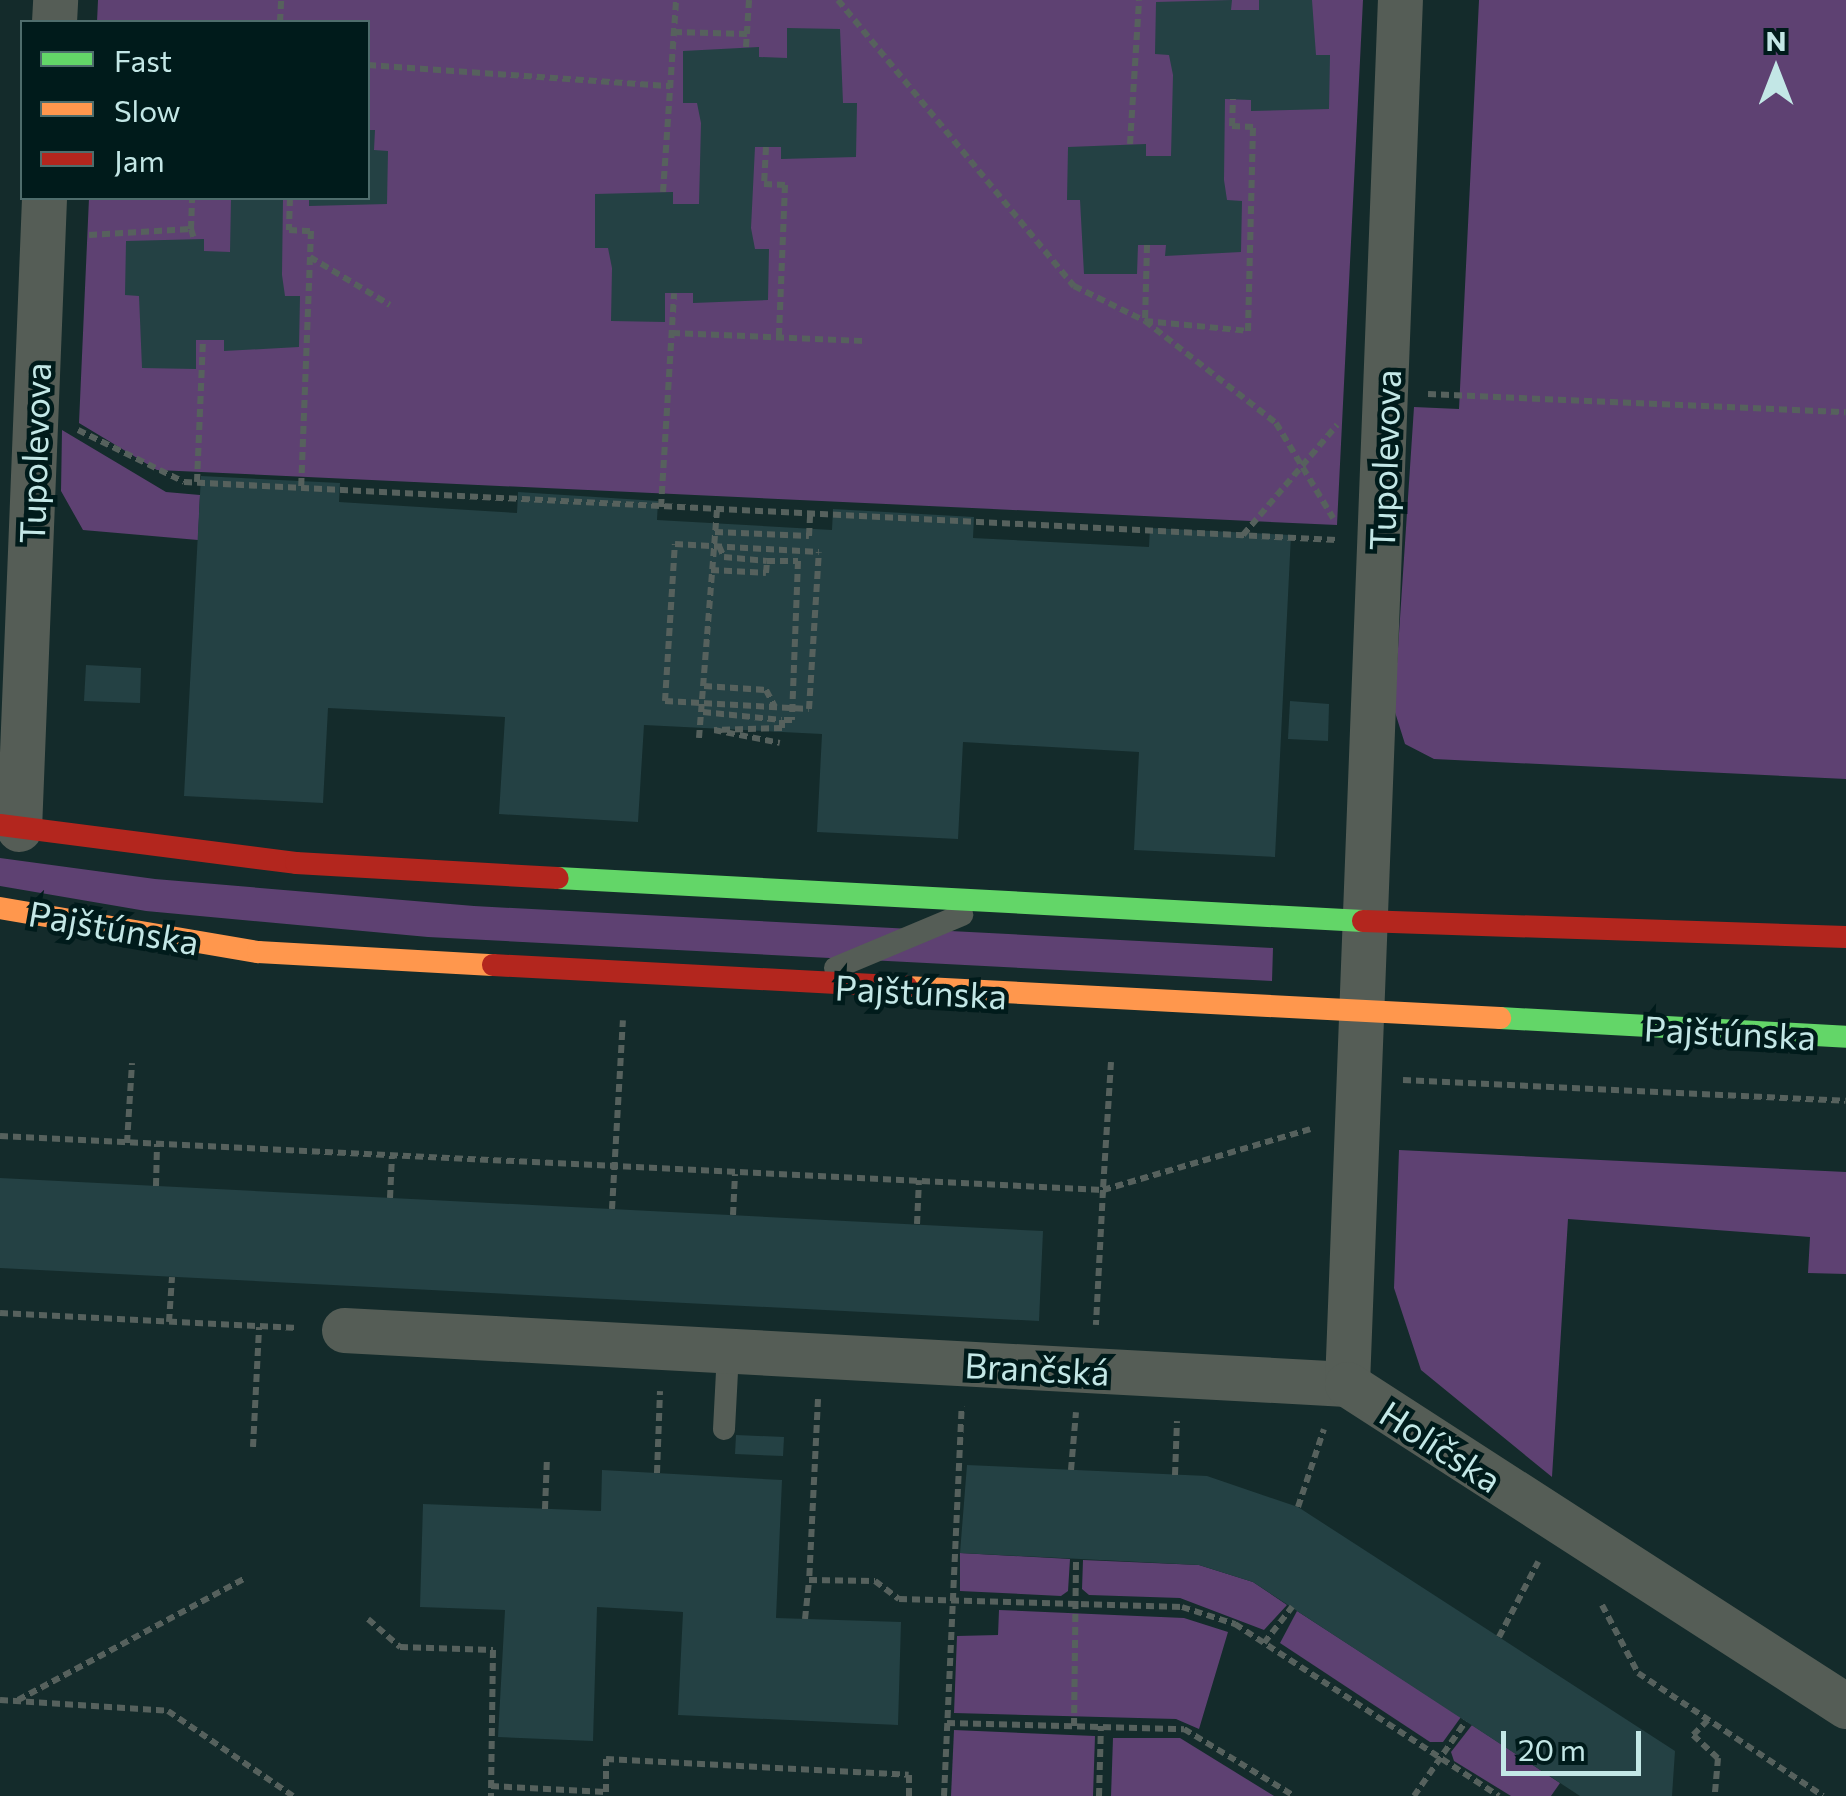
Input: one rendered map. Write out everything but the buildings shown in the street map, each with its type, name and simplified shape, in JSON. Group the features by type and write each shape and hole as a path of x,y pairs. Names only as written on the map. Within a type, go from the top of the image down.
{"main road":[{"path":"9,827 296,863 1365,920 1846,938"},
{"name":"Pajštúnska","path":"0,908 258,952 1360,1015 1846,1038"}],"street":[{"name":"Tupolevova","path":"1360,1015 1400,0"},
{"name":"Tupolevova","path":"9,827 16,478 63,207"},
{"name":"Holíčska","path":"1360,1015 1347,1384 1846,1706"},
{"name":"Brančská","path":"344,1330 1347,1384"}],"lane":[{"path":"794,984 994,902"},
{"path":"724,1429 728,1352"}],"path":[{"path":"663,192 676,0"},
{"path":"746,47 749,0"},
{"path":"73,428 197,482 1348,540 1276,423 1144,321 1074,286 838,0"},
{"path":"1130,144 1139,0"},
{"path":"674,32 747,34"},
{"path":"370,64 670,86"},
{"path":"1144,321 1248,331 1253,127 1232,126 1233,99"},
{"path":"766,148 764,184 785,185 779,337"},
{"path":"192,200 194,239"},
{"path":"290,200 288,230 310,230 301,488"},
{"path":"63,207 81,235 191,229"},
{"path":"1144,321 1146,246"},
{"path":"310,257 390,305"},
{"path":"661,507 674,293"},
{"path":"672,333 866,341"},
{"path":"197,482 202,340"},
{"path":"1387,393 1846,412"},
{"path":"1243,535 1344,418"},
{"path":"700,738 717,510"},
{"path":"715,532 809,536 810,514"},
{"path":"675,544 719,546 819,552 809,709 666,702 675,544"},
{"path":"703,712 792,720 798,561 724,557 719,546"},
{"path":"711,570 766,573 767,561"},
{"path":"704,686 766,690 775,707"},
{"path":"780,743 714,730 782,728 782,720"},
{"path":"612,1209 625,974"},
{"path":"1096,1340 1112,1062"},
{"path":"128,1143 132,1063"},
{"path":"1392,1080 1846,1101"},
{"path":"0,1136 1103,1190 1321,1126"},
{"path":"156,1186 158,1144"},
{"path":"390,1198 392,1156"},
{"path":"732,1215 735,1174"},
{"path":"917,1224 920,1180"},
{"path":"170,1322 172,1277"},
{"path":"0,1313 344,1330"},
{"path":"253,1448 259,1327"},
{"path":"944,1796 950,1599 964,1364"},
{"path":"657,1472 660,1379"},
{"path":"805,1619 818,1388"},
{"path":"1071,1470 1077,1401"},
{"path":"1175,1475 1177,1404"},
{"path":"1298,1507 1326,1423"},
{"path":"545,1508 547,1458"},
{"path":"1499,1637 1543,1552"},
{"path":"1074,1726 1076,1559"},
{"path":"17,1700 246,1578"},
{"path":"809,1580 875,1582 899,1599 1182,1607 1235,1624 1498,1796"},
{"path":"1597,1594 1638,1673 1823,1796"},
{"path":"1264,1644 1292,1607"},
{"path":"368,1619 400,1646 493,1650 491,1796"},
{"path":"0,1700 168,1711 293,1796"},
{"path":"1708,1720 1694,1735 1718,1758 1715,1796"},
{"path":"1414,1796 1466,1721"},
{"path":"947,1722 1184,1729 1294,1796"},
{"path":"1099,1796 1102,1726"},
{"path":"491,1786 606,1792 606,1760 909,1775 909,1796"}],"shaded area":[{"path":"98,0 1363,0 1337,525 157,470 79,423 89,200 370,200 370,20 97,20"},
{"path":"1479,0 1846,0 1846,779 1434,759 1405,744 1394,709 1414,407 1459,409"},
{"path":"62,430 166,492 200,495 198,540 83,530 61,491"},
{"path":"0,858 155,879 474,906 1273,948 1272,981 428,937 146,911 0,886"},
{"path":"1399,1150 1846,1172 1846,1274 1808,1273 1810,1237 1568,1219 1552,1477 1421,1370 1394,1288"},
{"path":"960,1553 1070,1559 1068,1591 1061,1596 960,1591"},
{"path":"1083,1560 1199,1565 1253,1582 1287,1605 1264,1630 1180,1598 1089,1595 1082,1589"},
{"path":"999,1610 1184,1618 1228,1632 1199,1729 1176,1719 954,1713 957,1636 998,1635"},
{"path":"1297,1611 1461,1717 1443,1742 1430,1742 1280,1643"},
{"path":"1472,1725 1560,1783 1551,1796 1511,1796 1454,1761 1451,1752"},
{"path":"954,1730 1095,1736 1093,1796 951,1796"},
{"path":"1113,1738 1180,1738 1274,1796 1111,1796"}],"traffic: fast":[{"path":"558,878 1363,921"},
{"path":"1500,1018 1846,1037"}],"traffic: slow":[{"path":"0,908 258,952 493,965"},
{"path":"906,987 1500,1018"}],"traffic: jam":[{"path":"0,825 296,863 558,878"},
{"path":"1363,921 1846,937"},
{"path":"493,965 906,987"}]}
